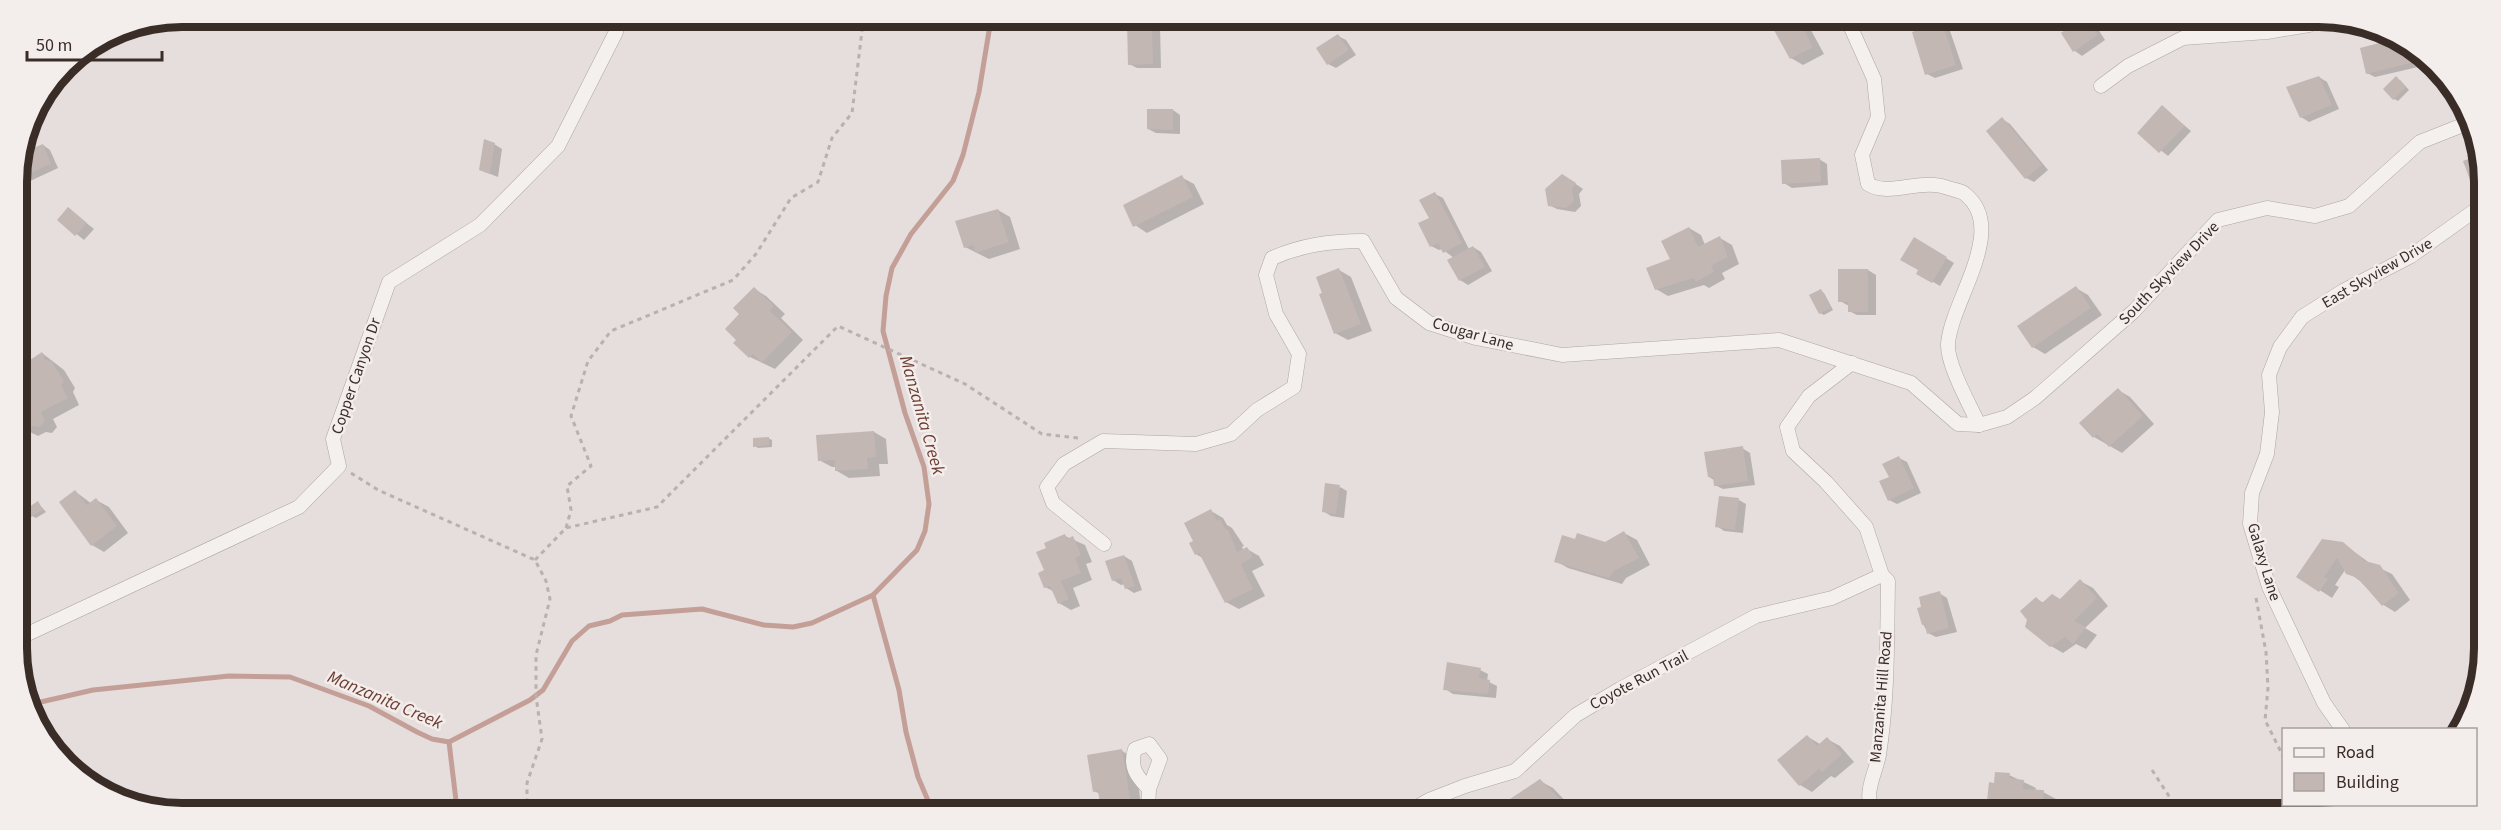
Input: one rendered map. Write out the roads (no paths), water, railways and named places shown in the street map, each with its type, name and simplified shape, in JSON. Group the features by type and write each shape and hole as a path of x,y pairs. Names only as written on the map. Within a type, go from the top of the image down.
{"street":[{"name":"Copper Canyon Dr","path":"27,634 299,507 339,466 333,439 389,282 480,225 558,146 616,32 615,27"},
{"path":"1851,27 1874,79 1878,117 1862,155 1868,184 1876,189 1935,184 1964,192 1977,207 1983,234 1970,277 1952,319 1948,347 1959,383 1979,424"},
{"path":"2101,86 2128,66 2183,38 2267,32 2297,27"},
{"name":"South Skyview Drive","path":"1979,424 2007,417 2035,398 2134,311 2218,220 2267,208 2316,216 2349,206 2420,142 2463,125"},
{"name":"East Skyview Drive","path":"2280,347 2302,317 2343,291 2411,256 2474,211"},
{"name":"Cougar Lane","path":"1104,544 1053,503 1047,487 1064,464 1103,441 1196,444 1231,434 1257,411 1294,387 1299,354 1276,314 1266,275 1272,258 1297,247 1334,241 1363,241 1396,298 1429,323 1476,338 1562,355 1779,340 1911,383 1958,424 1979,424"},
{"name":"Galaxy Lane","path":"2280,347 2269,375 2272,412 2267,454 2253,493 2250,524 2269,587 2324,703 2342,728"},
{"path":"1852,363 1809,396 1787,427 1793,451 1827,482 1866,527 1885,578"},
{"name":"Coyote Run Trail","path":"1424,803 1465,786 1515,771 1576,715 1756,616 1832,598 1885,578"},
{"name":"Manzanita Hill Road","path":"1868,803 1867,800 1879,755 1886,669 1885,578"},
{"path":"1148,803 1149,789"}],"waterway":[{"name":"Manzanita Creek","path":"37,703 93,690 229,676 290,677 369,706 432,739 449,742 530,700 543,690 572,641 589,626 610,621 622,615 702,609 764,625 793,627 812,623 873,595 917,550 925,531 929,504 924,467 905,413 883,331 886,296 892,268 911,234 953,181 963,155 979,92 990,27"},
{"path":"873,595 899,690 906,732 918,777 929,803"},
{"path":"449,742 456,803"}]}
